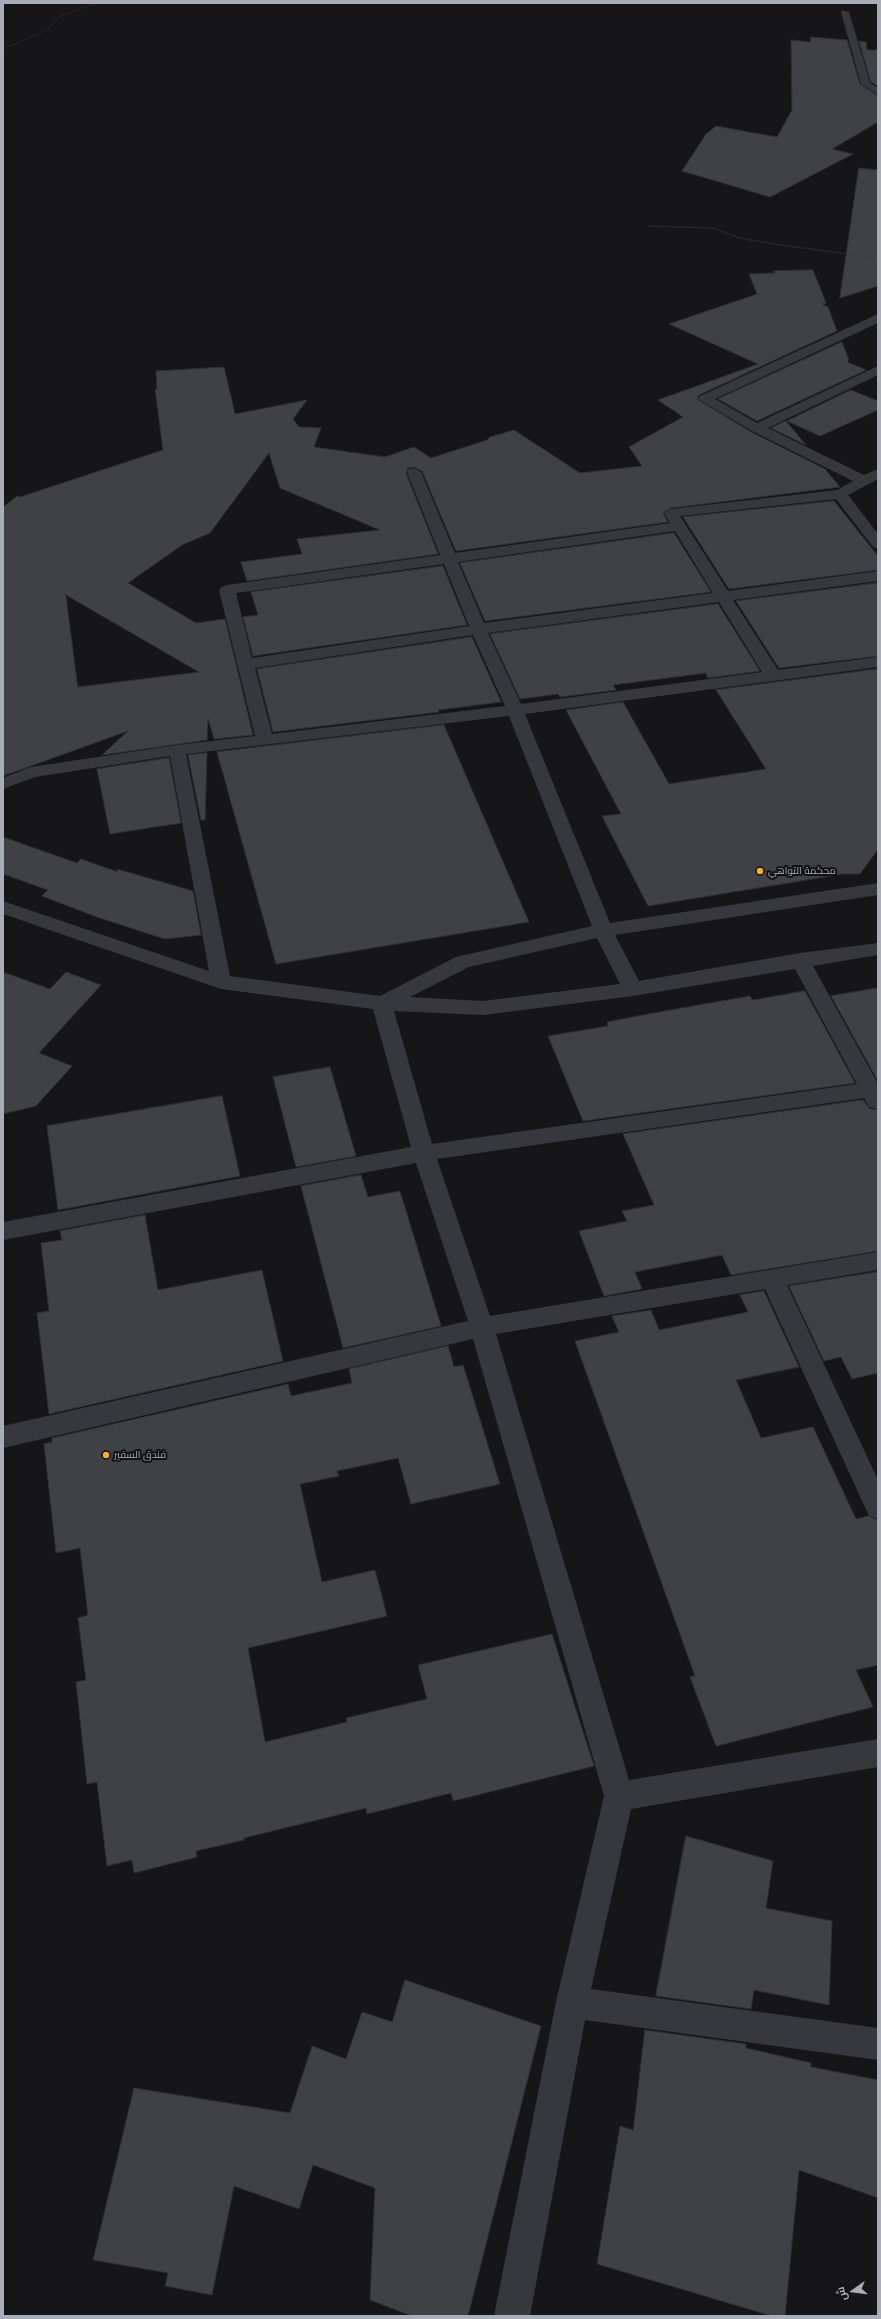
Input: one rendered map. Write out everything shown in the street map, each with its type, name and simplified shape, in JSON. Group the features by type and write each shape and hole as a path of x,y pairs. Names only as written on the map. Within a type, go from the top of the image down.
{"street":[{"path":"845,12 866,84 878,92"},
{"path":"863,480 757,428 705,399 878,318"},
{"path":"757,428 878,370"},
{"path":"414,472 478,629 515,710 603,930 633,989"},
{"path":"773,676 671,514 840,494 878,473"},
{"path":"840,494 878,544"},
{"path":"266,740 227,590 679,526"},
{"path":"247,664 478,629 724,598 878,576"},
{"path":"3,784 31,772 177,750 515,710 878,662"},
{"path":"177,750 221,982"},
{"path":"382,1003 463,962 603,930 878,889"},
{"path":"3,907 221,982 382,1003 483,1008 633,989 800,960 878,949"},
{"path":"3,1232 424,1153 874,1097 800,960"},
{"path":"382,1003 424,1153 482,1327 619,1796 572,2002 512,2316"},
{"path":"3,1437 482,1327 878,1261"},
{"path":"772,1278 878,1508"},
{"path":"619,1796 878,1753"},
{"path":"572,2002 878,2044"}],"path":[{"path":"3,49 47,30 59,17 96,3"},
{"path":"648,226 666,228 712,228 740,238 773,244 878,258"}],"building":[{"path":"811,37 847,40 860,84 878,96 878,122 832,149 853,154 770,197 682,171 706,134 716,126 777,137 792,110 791,40 810,42"},
{"path":"859,41 866,42 867,50 878,50 878,86 871,82"},
{"path":"859,168 878,170 878,286 840,298"},
{"path":"813,270 826,303 822,304 828,307 837,331 699,395 697,399 751,432 825,469 840,487 671,508 663,513 668,522 456,551 422,471 414,467 408,468 406,473 438,554 247,581 241,562 302,554 297,539 380,530 280,488 269,453 210,533 182,545 128,583 196,623 225,619 253,735 214,739 208,718 207,740 102,755 128,731 3,776 3,507 17,496 20,497 163,450 155,389 157,389 156,371 224,367 235,414 307,400 293,419 299,427 321,428 314,447 385,457 414,447 431,458 514,430 580,473 642,466 629,447 683,417 658,400 758,364 669,324 757,294 749,274 775,273 774,271","holes":["66,595 199,672 78,687"]},
{"path":"842,342 849,360 847,362 866,370 757,421 718,399"},
{"path":"851,390 878,401 878,410 820,436 787,421"},
{"path":"786,421 806,445 771,428"},
{"path":"834,501 878,556 878,570 729,589 683,517"},
{"path":"674,533 711,592 485,621 460,563"},
{"path":"443,566 467,625 253,656 243,617 258,615 251,592"},
{"path":"878,583 878,656 779,668 736,601"},
{"path":"718,604 760,671 708,678 706,673 613,685 616,690 560,697 558,694 520,699 490,634"},
{"path":"472,637 501,702 438,710 439,712 273,732 257,669"},
{"path":"878,669 878,849 860,874 843,874 648,906 602,816 621,814 566,710 623,702 669,784 766,769 716,690"},
{"path":"444,725 529,922 276,964 217,752"},
{"path":"207,753 205,820 201,820 188,755"},
{"path":"169,758 181,823 110,834 97,769"},
{"path":"3,837 77,863 81,859 118,872 117,869 193,891 201,935 165,939 97,917 42,896 48,890 3,874"},
{"path":"3,972 50,989 66,972 101,985 39,1053 72,1066 36,1106 3,1114"},
{"path":"878,988 878,1081 831,996"},
{"path":"805,991 855,1083 583,1121 548,1036 608,1026 607,1022 750,996 752,1000"},
{"path":"330,1067 356,1156 296,1167 273,1077"},
{"path":"222,1096 240,1176 58,1210 47,1126"},
{"path":"863,1100 869,1108 878,1110 878,1251 731,1275 722,1255 635,1272 642,1289 604,1296 579,1231 627,1221 622,1211 654,1205 623,1134"},
{"path":"361,1175 368,1197 400,1191 441,1326 343,1348 301,1186"},
{"path":"145,1215 158,1290 262,1270 283,1361 49,1414 37,1313 49,1311 41,1243 62,1240 60,1231"},
{"path":"878,1272 878,1373 852,1379 841,1357 824,1361 789,1286"},
{"path":"764,1291 799,1367 736,1380 761,1438 813,1427 856,1519 868,1516 878,1520 878,1665 856,1670 873,1707 716,1746 690,1677 695,1676 575,1341 619,1332 612,1316 651,1310 659,1330 748,1312 740,1295"},
{"path":"448,1346 454,1367 463,1365 500,1484 411,1504 398,1458 337,1471 339,1476 300,1484 322,1582 375,1570 387,1616 248,1648 265,1742 347,1722 346,1718 427,1699 418,1665 552,1634 594,1766 453,1801 451,1793 367,1814 366,1808 196,1851 197,1857 134,1873 132,1860 107,1866 97,1782 87,1784 76,1682 86,1680 78,1618 88,1615 80,1548 56,1553 44,1444 52,1442 52,1438 288,1384 291,1396 352,1383 349,1369"},
{"path":"686,1836 773,1861 766,1908 832,1921 829,2005 754,1990 751,2009 656,1996"},
{"path":"405,1980 541,2026 468,2316 412,2316 370,2300 375,2188 313,2165 299,2209 234,2186 212,2295 165,2286 168,2273 93,2260 134,2088 290,2113 312,2046 346,2059 362,2012 392,2022"},
{"path":"645,2030 746,2044 746,2048 811,2063 811,2067 878,2080 878,2198 799,2170 785,2316 772,2316 597,2264 620,2126 633,2130"}],"place":[{"name":"محكمة التواهي","path":"760,871"},
{"name":"فندق السفير","path":"106,1455"}]}
